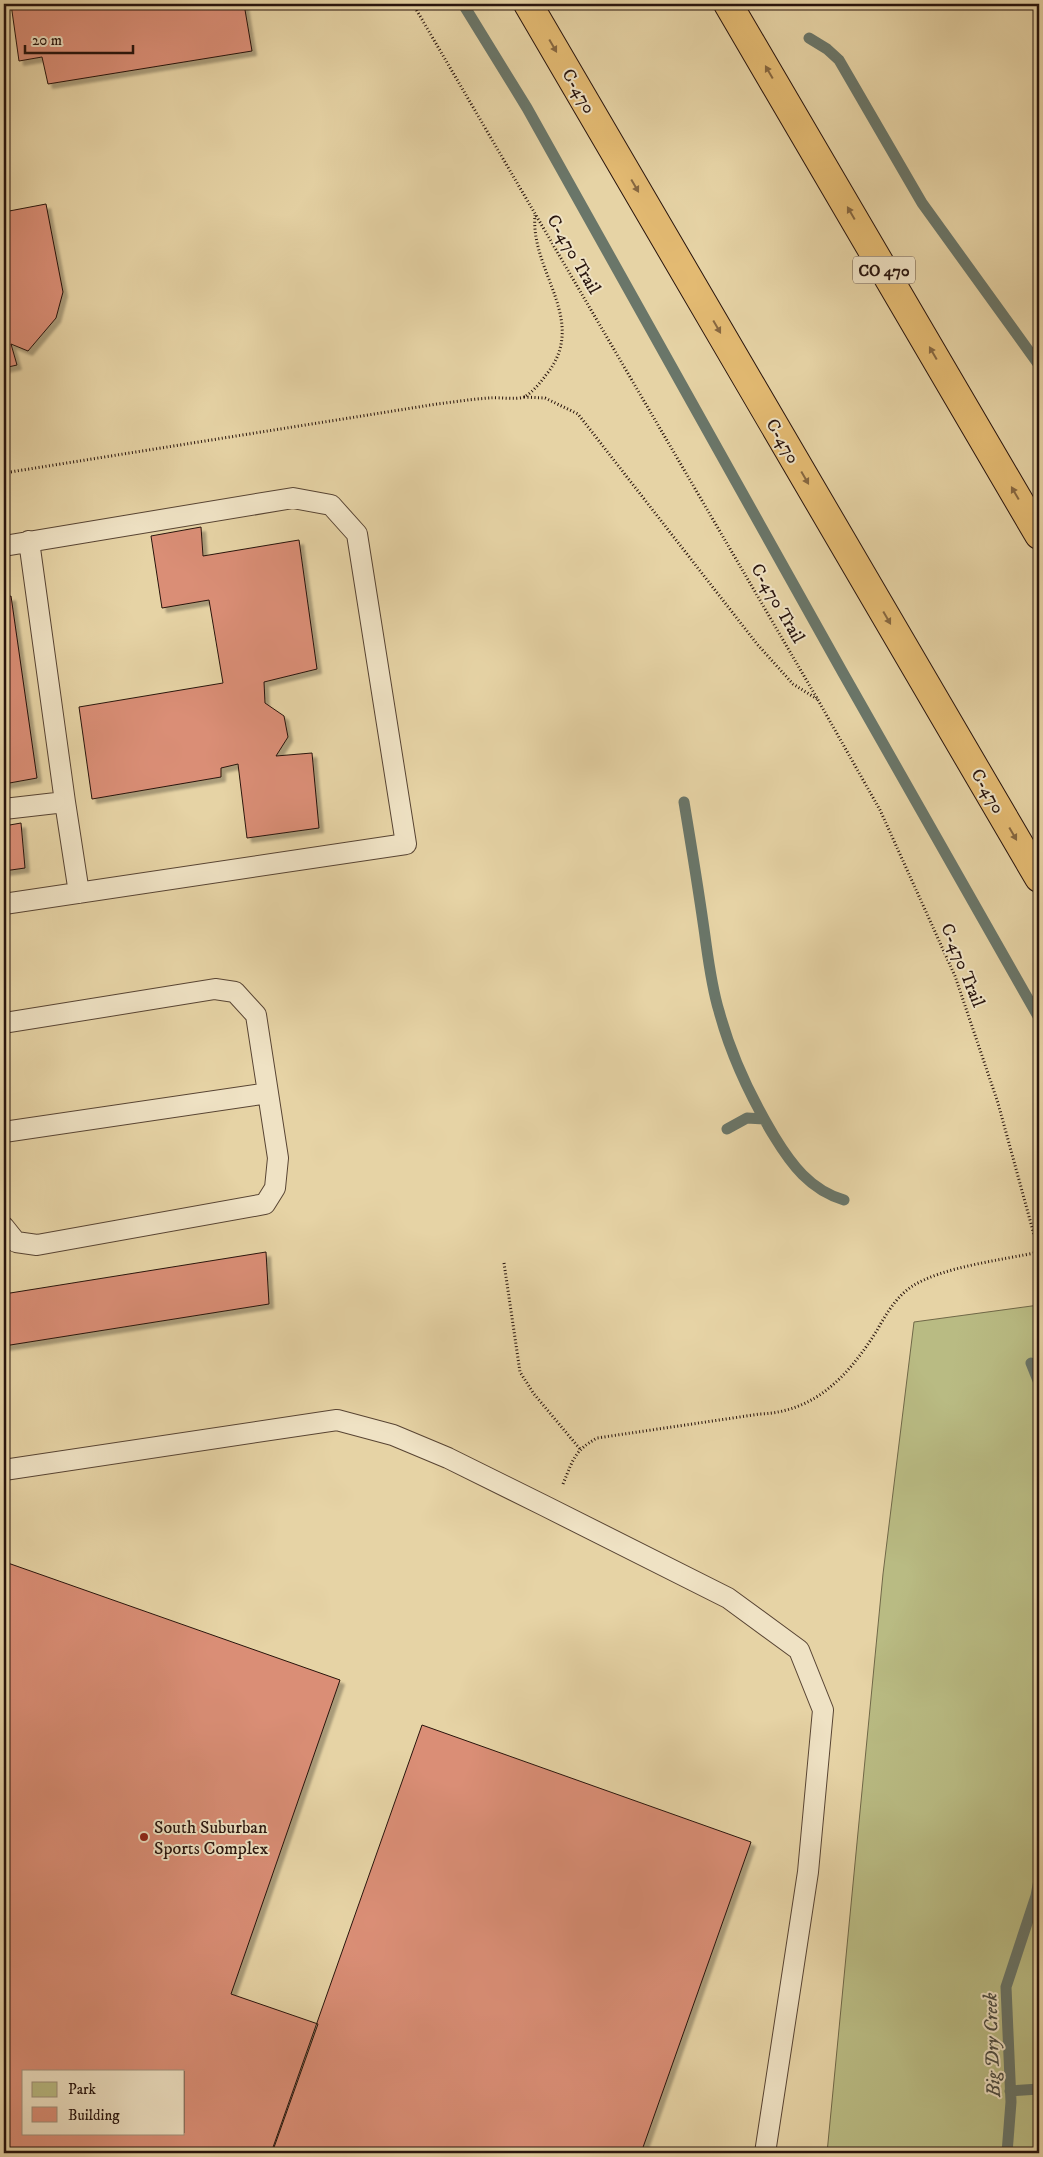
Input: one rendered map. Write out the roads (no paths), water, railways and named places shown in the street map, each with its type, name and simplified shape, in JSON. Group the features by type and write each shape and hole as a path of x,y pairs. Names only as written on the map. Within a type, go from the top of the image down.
{"highway":[{"name":"C-470","path":"528,4 1039,878"},
{"name":"CO 470","path":"728,4 1039,536"}],"lane":[{"path":"4,546 293,498 331,505 357,534 406,844 4,904"},
{"path":"29,541 79,893"},
{"path":"4,809 65,802"},
{"path":"4,1023 215,989 235,992 256,1015 278,1158 275,1188 265,1204 37,1245 16,1242 4,1227"},
{"path":"4,1132 268,1093"},
{"path":"4,1470 337,1420 393,1435 448,1458 728,1598 800,1650 824,1710 808,1872 765,2153"}],"waterway":[{"path":"463,4 527,108 843,673 1039,1018"},
{"path":"809,38 827,49 839,60 922,203 1039,365"},
{"path":"684,802 712,981 716,1001 735,1060 765,1121 795,1166 811,1183 821,1190 844,1200"},
{"path":"727,1129 747,1118 764,1119"},
{"path":"1031,1363 1039,1383"},
{"name":"Big Dry Creek","path":"1007,2153 1011,2102 1006,1987 1036,1896 1039,1880"},
{"path":"1010,2091 1039,2089"}],"place":[{"name":"South Suburban Sports Complex","path":"144,1837"}]}
